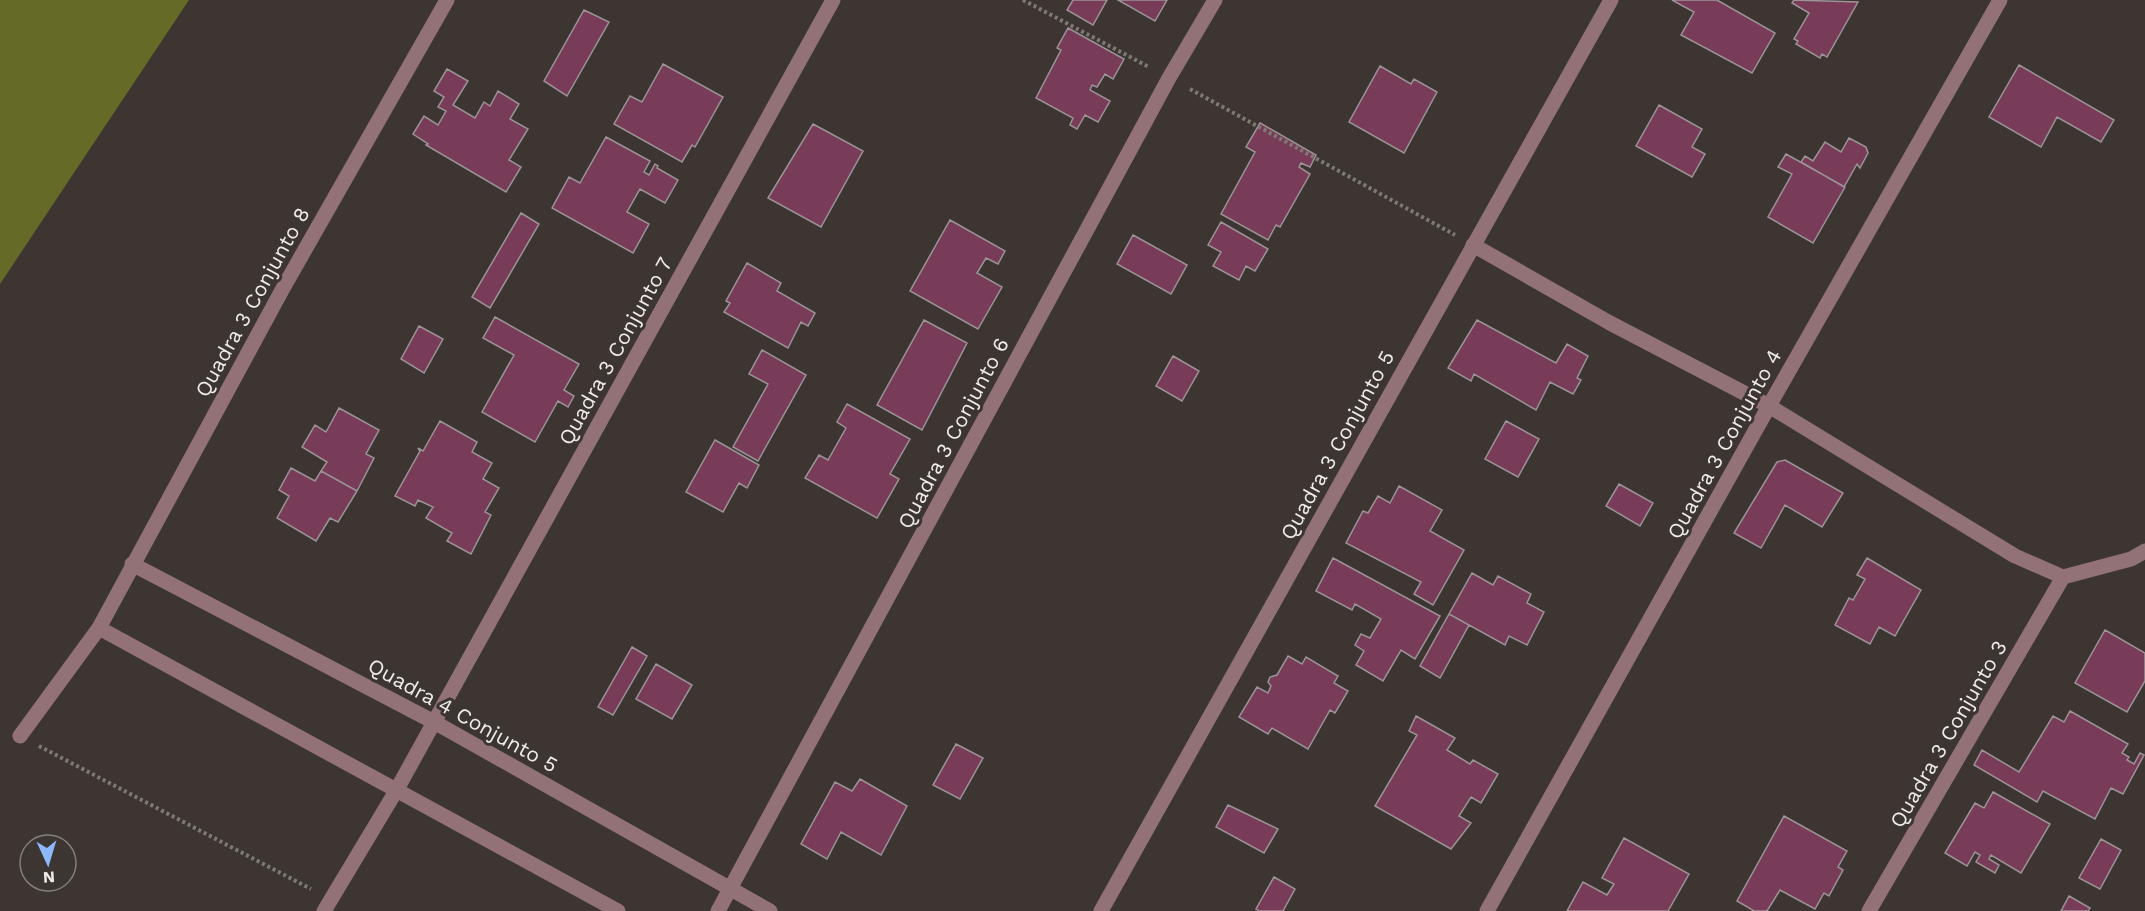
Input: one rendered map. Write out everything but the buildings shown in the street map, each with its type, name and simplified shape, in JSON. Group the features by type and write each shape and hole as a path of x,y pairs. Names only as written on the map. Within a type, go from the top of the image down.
{"street":[{"name":"Quadra 3 Conjunto 8","path":"20,736 99,628 282,290 447,0"},
{"name":"Quadra 3 Conjunto 7","path":"327,905 396,791 833,0"},
{"name":"Quadra 3 Conjunto 6","path":"718,911 1169,78 1215,0"},
{"name":"Quadra 3 Conjunto 5","path":"1101,911 1611,0"},
{"name":"Quadra 3 Conjunto 4","path":"1487,911 1769,406 2000,0"},
{"path":"1473,245 1610,323 1769,406 2015,556 2062,577 2131,559 2145,552"},
{"name":"Quadra 4 Conjunto 5","path":"132,564 434,722 770,911"},
{"name":"Quadra 3 Conjunto 3","path":"1869,911 2062,577"},
{"path":"99,628 618,911"}],"path":[{"path":"1023,0 1473,245"},
{"path":"20,736 327,905"}],"green space":[{"path":"0,0 189,0 0,284"}]}
